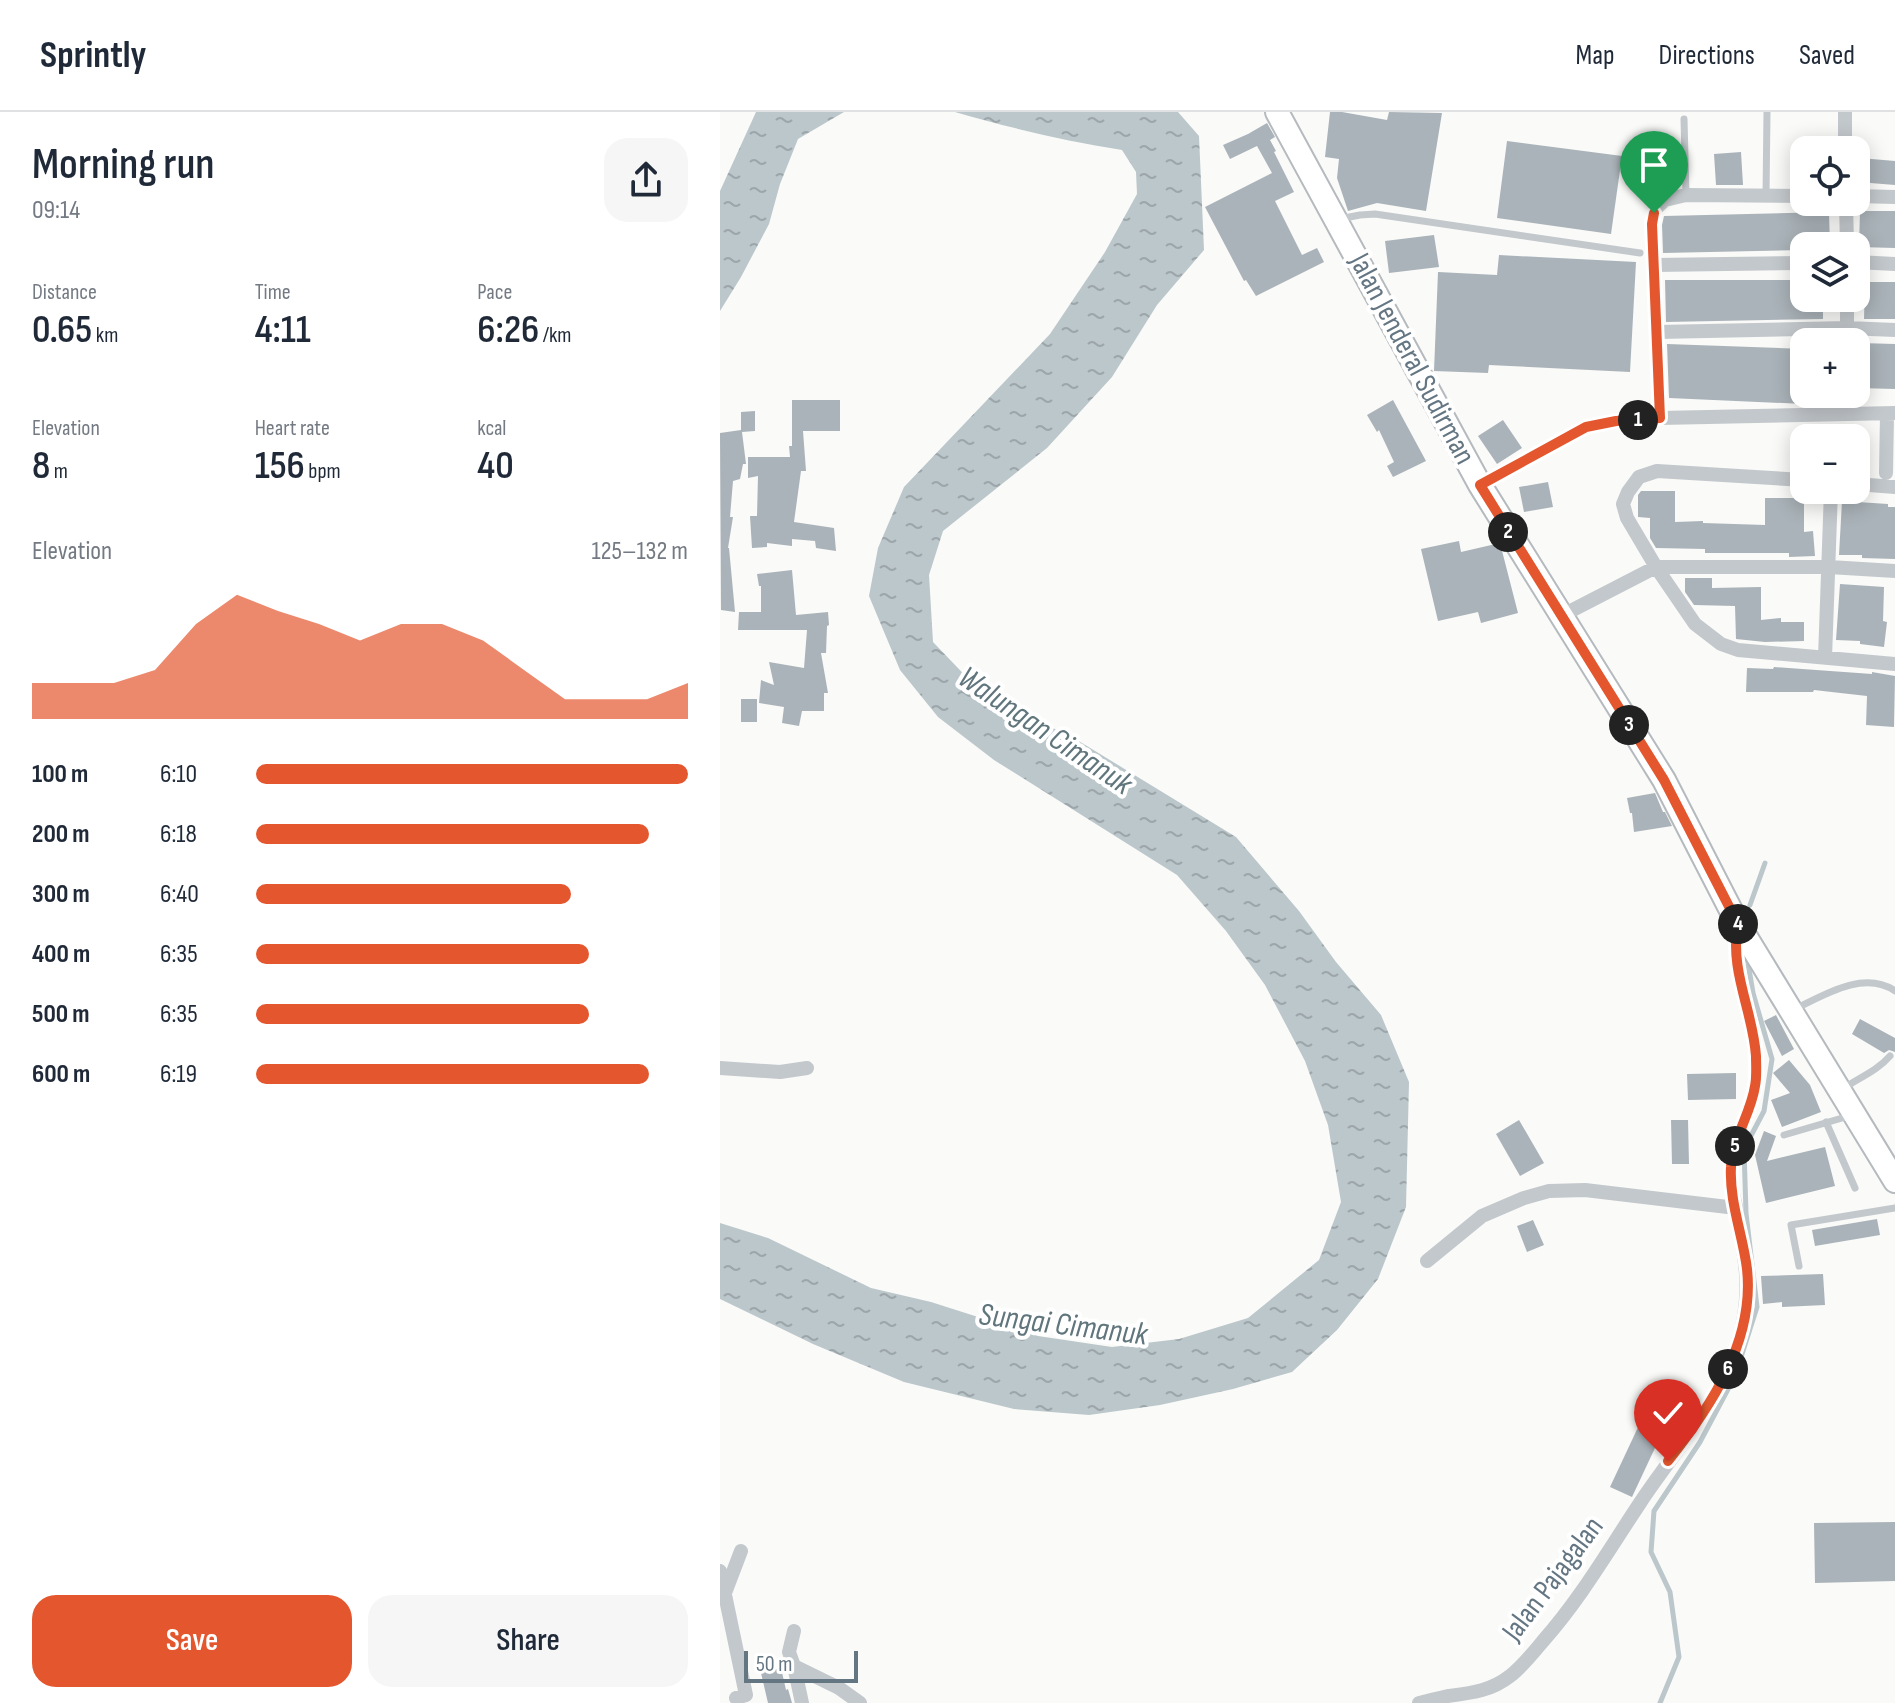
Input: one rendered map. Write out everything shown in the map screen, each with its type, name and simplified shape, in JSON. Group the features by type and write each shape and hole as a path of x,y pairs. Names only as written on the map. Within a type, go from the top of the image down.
{"main road":[{"name":"Jalan Jenderal Sudirman","path":"1282,115 1480,485 1664,780 1738,924 1895,1181"}],"street":[{"path":"1845,112 1845,136"},
{"path":"1660,418 1652,224 1655,209 1665,200 1686,195 1790,196"},
{"path":"1870,196 1895,197"},
{"path":"1654,265 1790,263"},
{"path":"1870,263 1895,264"},
{"path":"1870,333 1895,330"},
{"path":"1658,332 1790,334"},
{"path":"1848,408 1848,414"},
{"path":"1480,485 1586,427 1660,418 1891,414 1886,473"},
{"path":"1790,479 1651,472 1639,477 1628,492 1623,507 1656,567 1695,624 1721,644 1738,650 1895,664"},
{"path":"1870,485 1895,487"},
{"path":"1825,658 1831,504"},
{"path":"1561,616 1656,567 1829,567 1895,571"},
{"name":"Jalan Pajagalan","path":"1419,1703 1482,1692 1511,1676 1566,1615 1699,1420 1726,1375 1746,1306 1747,1270 1731,1165 1755,1086 1756,1060 1755,1042 1736,956 1738,924"},
{"path":"720,1068 780,1072 807,1068"},
{"path":"1427,1261 1482,1216 1549,1191 1585,1190 1736,1208"},
{"path":"725,1593 741,1551"},
{"path":"720,1571 746,1695 737,1700 720,1701"},
{"path":"794,1631 789,1652 802,1703"},
{"path":"794,1666 839,1688 860,1703"}],"lane":[{"path":"1766,196 1767,112"},
{"path":"1684,119 1686,195"},
{"path":"1337,220 1375,214 1640,253"},
{"path":"1791,1011 1844,986 1878,983 1895,991"},
{"path":"1839,1091 1881,1066 1890,1056"},
{"path":"1784,1135 1855,1114"},
{"path":"1826,1122 1855,1188"},
{"path":"1799,1266 1791,1225 1895,1208"}],"water":[{"path":"756,112 844,112 798,139 780,184 769,224 720,311 720,191"},
{"name":"Walungan Cimanuk","path":"955,112 1178,112 1199,136 1204,250 1157,305 1112,377 1047,448 943,531 929,575 933,642 979,690 1082,743 1236,837 1381,1015 1409,1082 1406,1207 1378,1279 1337,1330 1292,1372 1160,1405 1089,1415 1014,1409 904,1382 813,1344 720,1299 720,1223 768,1238 871,1288 931,1302 1038,1336 1112,1347 1179,1339 1248,1318 1319,1260 1341,1202 1328,1125 1305,1061 1265,985 1226,931 1177,875 994,760 938,717 900,670 869,596 878,548 904,487 1050,334 1105,252 1137,194 1136,172 1122,150 1038,134"}],"building":[{"path":"1330,112 1387,120 1389,112 1442,113 1426,211 1377,203 1348,211 1337,178 1339,159 1325,157"},
{"path":"1267,123 1275,137 1270,140 1274,152 1294,192 1275,201 1302,255 1317,248 1324,262 1256,296 1244,281 1205,207 1272,173 1257,146 1230,159 1223,145"},
{"path":"1507,141 1622,156 1611,234 1497,218"},
{"path":"1741,152 1743,185 1716,185 1714,154"},
{"path":"1870,159 1895,161 1895,185 1870,183"},
{"path":"1870,211 1895,211 1895,248 1870,247 1870,232 1859,232 1860,216 1870,216"},
{"path":"1790,213 1790,216 1829,216 1830,232 1790,232 1790,250 1663,253 1664,216"},
{"path":"1434,235 1439,267 1389,273 1385,241"},
{"path":"1499,255 1636,262 1630,372 1489,365 1488,373 1434,371 1438,272 1497,275"},
{"path":"1665,280 1790,280 1790,312 1823,312 1823,319 1666,322"},
{"path":"1870,282 1895,282 1895,319 1864,319 1864,312 1870,312"},
{"path":"1870,343 1895,344 1895,389 1870,388"},
{"path":"1667,344 1790,348 1790,403 1669,398"},
{"path":"792,400 840,400 840,431 803,431 806,471 801,471 794,522 834,528 836,551 816,548 815,541 792,539 792,546 767,543 767,547 752,548 750,516 757,516 758,476 748,478 748,457 790,457"},
{"path":"1393,400 1426,461 1393,477 1387,466 1394,462 1379,430 1377,432 1367,415"},
{"path":"755,411 755,431 742,432 746,464 743,464 740,479 733,481 730,517 733,517 728,548 735,612 721,610 720,433 741,430 741,412"},
{"path":"1503,420 1522,448 1497,464 1478,436"},
{"path":"1548,482 1553,507 1524,512 1519,487"},
{"path":"1641,491 1675,491 1675,522 1765,525 1765,498 1790,498 1790,504 1804,504 1804,532 1813,531 1815,556 1705,553 1705,549 1656,548 1650,538 1650,518 1638,517 1638,495"},
{"path":"1870,503 1895,507 1895,559 1839,555 1842,504"},
{"path":"1459,541 1461,552 1500,543 1518,613 1481,623 1478,612 1438,621 1421,549"},
{"path":"792,570 796,615 828,612 829,625 826,653 821,653 828,693 824,693 824,711 802,711 799,726 782,723 784,707 759,703 761,680 774,685 769,662 804,668 807,630 738,630 739,612 761,612 761,586 757,574"},
{"path":"1685,578 1712,578 1712,588 1761,587 1761,620 1781,618 1781,622 1804,622 1804,641 1736,639 1735,606 1694,605 1685,592"},
{"path":"1840,584 1884,587 1883,621 1887,622 1884,647 1860,644 1860,641 1836,640"},
{"path":"1774,667 1895,676 1894,727 1866,725 1867,696 1814,690 1746,692 1747,668"},
{"path":"741,699 757,699 757,722 741,722"},
{"path":"1655,793 1672,826 1634,832 1627,798"},
{"path":"1776,1015 1794,1049 1782,1056 1764,1021"},
{"path":"1860,1019 1895,1038 1895,1052 1889,1050 1884,1053 1852,1034"},
{"path":"1789,1060 1810,1085 1821,1112 1782,1127 1771,1100 1790,1093 1773,1073"},
{"path":"1736,1073 1736,1099 1688,1100 1687,1074"},
{"path":"1519,1120 1544,1163 1520,1176 1496,1134"},
{"path":"1671,1120 1688,1120 1689,1164 1672,1164"},
{"path":"1764,1131 1776,1136 1767,1161 1825,1147 1835,1186 1766,1203 1755,1155"},
{"path":"1877,1219 1880,1235 1815,1246 1812,1230"},
{"path":"1533,1220 1544,1245 1527,1252 1517,1226"},
{"path":"1823,1274 1825,1305 1782,1307 1782,1302 1763,1304 1761,1276"},
{"path":"1640,1423 1662,1433 1632,1497 1610,1487"},
{"path":"1895,1522 1895,1581 1815,1583 1814,1523"},
{"path":"781,1668 792,1703 768,1703 761,1673"}],"waterway":[{"path":"1750,905 1765,863"},
{"path":"1660,1703 1679,1657 1670,1592 1651,1552 1654,1511 1700,1442 1735,1376 1757,1307 1746,1213 1744,1149 1764,1111 1772,1059 1753,993 1747,957"}],"route":[{"path":"1654,213 1660,418 1586,427 1480,485 1664,780 1738,924 1736,956 1755,1042 1756,1060 1755,1086 1731,1165 1747,1270 1746,1306 1726,1375 1692,1432 1668,1461"}],"water label":[{"name":"Sungai Cimanuk","path":"1063,1325"}]}
